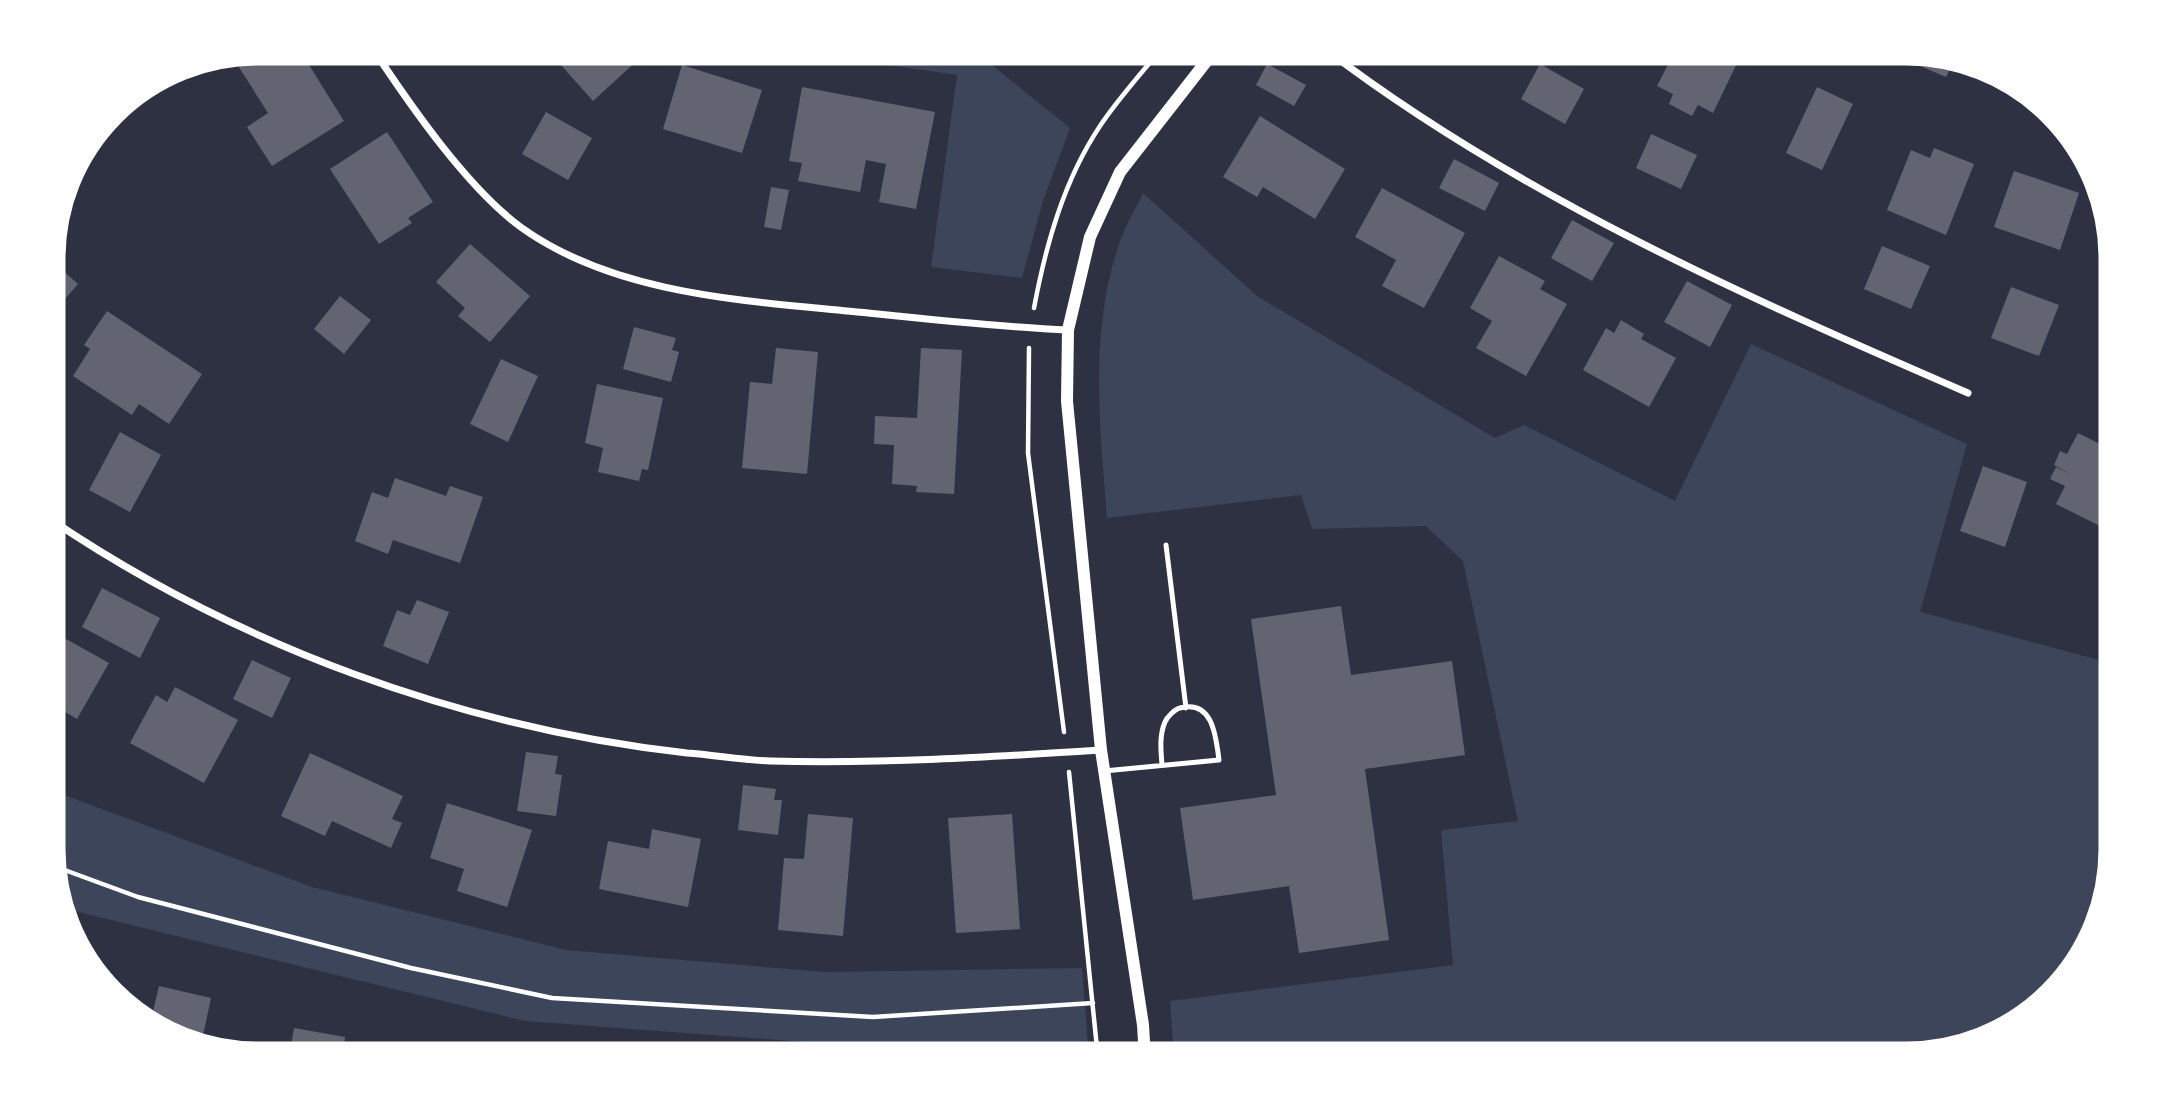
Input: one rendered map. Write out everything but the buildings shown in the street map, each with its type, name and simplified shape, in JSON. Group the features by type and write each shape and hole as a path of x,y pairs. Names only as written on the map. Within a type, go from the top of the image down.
{"street":[{"path":"382,61 459,168 521,227 597,269 691,291 810,307 1068,330"},
{"path":"1144,1045 1101,750 1067,401 1068,330 1090,237 1120,172 1207,61"},
{"path":"1341,61 1367,81 1513,172 1648,245 1803,321 1968,393"},
{"path":"62,527 91,546 219,615 354,675 484,715 629,746 767,761 928,760 1101,750"}],"lane":[{"path":"1166,545 1186,708"},
{"path":"1104,771 1219,760 1216,729 1208,714 1193,707 1179,708 1165,719 1161,738 1162,765"}],"path":[{"path":"63,869 138,897 411,968 552,998 873,1017 1093,1003"}],"shaded area":[{"path":"862,61 987,61 1070,128 1043,201 1022,278 931,267 957,75"},
{"path":"1143,193 1257,296 1495,438 1524,425 1675,501 1751,344 1967,444 1920,612 2103,661 2103,849 2099,887 2082,936 2054,979 2015,1013 1993,1025 1944,1042 1919,1045 1173,1045 1170,1001 1453,965 1441,830 1518,821 1463,561 1426,526 1312,529 1301,495 1107,518 1100,415 1100,347 1109,280 1126,226"},
{"path":"61,794 312,887 566,950 825,972 1082,968 1088,1045 832,1044 525,1021 71,910 63,875"}]}
